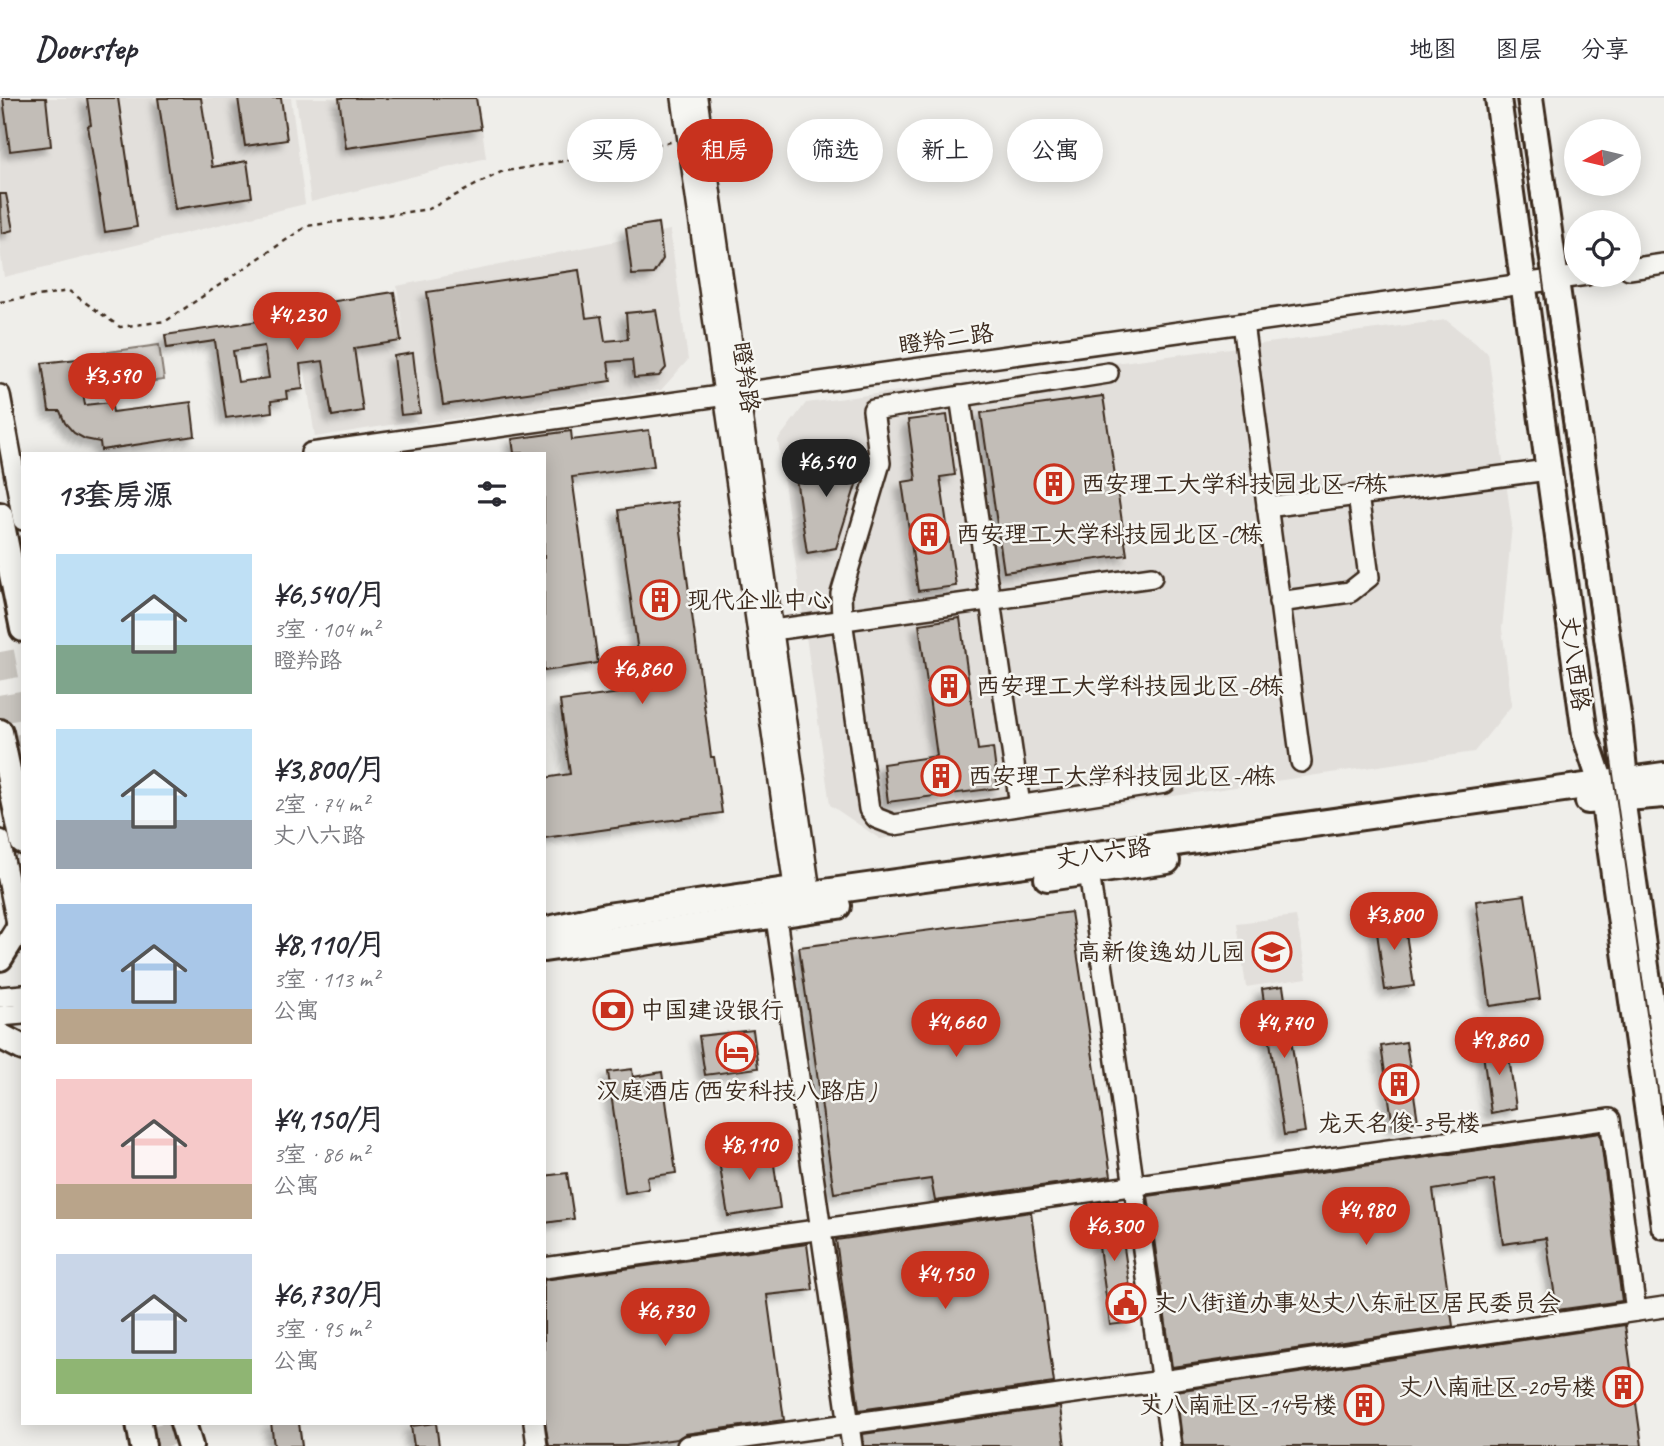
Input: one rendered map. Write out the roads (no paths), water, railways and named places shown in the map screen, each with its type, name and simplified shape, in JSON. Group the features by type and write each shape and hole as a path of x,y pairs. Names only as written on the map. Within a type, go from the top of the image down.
{"main road":[{"name":"丈八西路","path":"1498,98 1585,735 1613,790 1664,1093"},
{"name":"丈八西路","path":"1530,98 1620,729 1613,790 1664,1226"},
{"path":"0,516 21,619"},
{"path":"0,732 21,827"},
{"name":"丈八六路","path":"546,930 607,916 794,902 1089,872 1613,790 1664,775"},
{"name":"丈八六路","path":"546,949 794,902 1613,790 1664,795"},
{"path":"0,958 21,919"},
{"path":"0,1036 21,1047"},
{"path":"139,1425 143,1446"},
{"path":"184,1425 190,1446"}],"street":[{"name":"瞪羚路","path":"682,98 773,630 794,902"},
{"name":"瞪羚路","path":"697,98 794,902"},
{"path":"1641,267 1664,264"},
{"name":"瞪羚二路","path":"318,452 1564,278"},
{"path":"1243,323 1301,762"},
{"path":"1108,373 873,410 880,463 841,594 842,620 869,809 876,818 894,825 1166,783"},
{"path":"0,395 14,495 21,514"},
{"path":"960,396 1020,806"},
{"path":"1267,507 1540,471"},
{"path":"1279,602 1350,592 1369,578 1358,495"},
{"path":"773,630 1152,577"},
{"path":"0,840 21,919"},
{"path":"1089,872 1171,1446"},
{"path":"794,902 821,1229 852,1446"},
{"path":"0,997 21,995"},
{"path":"0,1016 21,1014"},
{"path":"546,1268 1610,1119 1636,1311"},
{"path":"687,1446 1162,1381 1664,1307"},
{"path":"534,1425 537,1446"}],"tunnel":[{"path":"0,652 21,763"},
{"path":"163,1425 169,1446"}],"tram line":[{"path":"1517,98 1664,1133"}],"place":[{"name":"西安理工大学科技园北区-F栋","path":"1054,484"},
{"name":"西安理工大学科技园北区-C栋","path":"929,534"},
{"name":"现代企业中心","path":"660,600"},
{"name":"西安理工大学科技园北区-B栋","path":"949,686"},
{"name":"西安理工大学科技园北区-A栋","path":"941,776"},
{"name":"高新俊逸幼儿园","path":"1272,952"},
{"name":"中国建设银行","path":"613,1010"},
{"name":"汉庭酒店(西安科技八路店)","path":"736,1052"},
{"name":"龙天名俊-3号楼","path":"1399,1084"},
{"name":"丈八街道办事处丈八东社区居民委员会","path":"1126,1303"},
{"name":"丈八南社区-20号楼","path":"1623,1387"},
{"name":"丈八南社区-14号楼","path":"1364,1405"}]}
